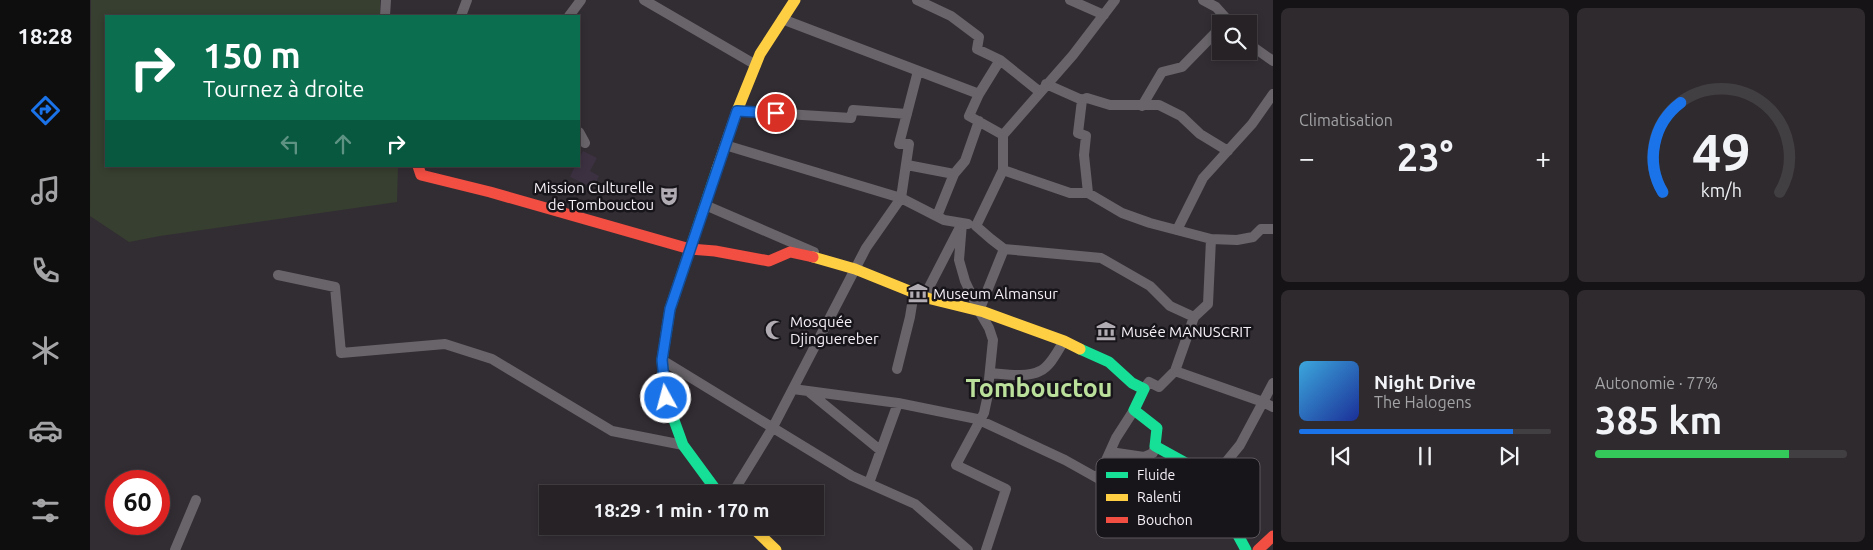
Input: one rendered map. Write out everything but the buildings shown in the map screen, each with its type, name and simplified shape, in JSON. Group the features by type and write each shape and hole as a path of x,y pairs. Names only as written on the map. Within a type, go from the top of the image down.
{"street":[{"path":"385,15 386,0"},
{"path":"461,15 467,0"},
{"path":"570,15 581,0"},
{"path":"644,0 756,65"},
{"path":"712,485 683,445 666,398 662,360 670,309 737,111 760,54 795,0"},
{"path":"917,0 951,16 979,37 976,49 1000,60 1043,88 1082,100 1087,98 1110,105 1159,105 1181,116 1200,134 1228,151"},
{"path":"1070,0 1104,15"},
{"path":"976,226 1003,170 1003,136 1073,55 1115,0"},
{"path":"1202,0 1216,3 1224,15"},
{"path":"782,19 979,94"},
{"path":"1142,106 1162,72 1182,67 1212,36"},
{"path":"1257,50 1273,61"},
{"path":"1000,60 979,94 969,116 1003,136"},
{"path":"738,485 773,427 866,248 901,198 909,144 899,144 918,71"},
{"path":"1177,230 1203,178 1252,124 1273,94"},
{"path":"1082,100 1078,133 1086,136 1084,155 1088,193"},
{"path":"737,111 851,118 853,110 907,114"},
{"path":"937,216 954,174 966,161 979,122"},
{"path":"580,134 586,143"},
{"path":"725,145 901,198 944,220 976,226 1004,249 1101,258 1150,286 1170,306 1194,317"},
{"path":"907,165 954,174"},
{"path":"418,167 421,175 490,192 690,249 715,251 768,261 790,252 843,265 919,295 979,311 1064,341 1109,362 1132,383 1144,389"},
{"path":"1003,170 1070,193 1088,193 1122,213 1150,223 1210,239 1237,240 1253,237 1261,229 1273,229"},
{"path":"705,204 843,265"},
{"path":"897,369 910,316 919,295 962,223"},
{"path":"962,223 959,260 965,281 979,311 990,328 993,340 987,399 980,421 956,465 1006,489 986,550"},
{"path":"1107,458 1116,438 1149,382 1159,387 1175,371 1194,317 1208,304 1210,239"},
{"path":"979,311 1004,249"},
{"path":"278,274 335,287 341,353 445,344 492,360 612,431 683,445"},
{"path":"990,373 1024,374 1041,371 1050,363 1064,341"},
{"path":"662,360 852,476 915,504 968,550"},
{"path":"1175,371 1268,396"},
{"path":"1229,458 1240,445 1268,396 1273,383"},
{"path":"793,389 898,403 980,421 1066,460 1096,477"},
{"path":"808,391 880,450"},
{"path":"1268,396 1273,407"},
{"path":"869,483 898,403"},
{"path":"1110,452 1144,457 1154,454 1157,428 1134,410"},
{"path":"1155,446 1177,458"},
{"path":"175,550 196,500"},
{"path":"760,535 776,550"},
{"path":"1258,550 1273,536"},
{"path":"1240,538 1246,550"}],"shaded area":[{"path":"583,151 597,158 590,171 599,176 593,188 570,177 575,167 580,167 580,157"}],"green space":[{"path":"91,0 380,0 380,15 105,15 105,167 398,167 397,202 129,242 90,216"}],"traffic: fast":[{"path":"712,485 683,445 666,398 662,360 670,309 717,169"},
{"path":"1080,349 1109,362 1132,383 1144,389 1134,410 1157,428 1155,446 1177,458"},
{"path":"1239,538 1246,550"}],"traffic: slow":[{"path":"717,169 737,111 760,54 795,0"},
{"path":"813,257 855,269 927,298 984,312 1064,341 1080,349"},
{"path":"760,535 776,550"}],"traffic: jam":[{"path":"418,167 421,175 490,192 690,249 715,251 769,261 790,252 813,257"},
{"path":"1258,550 1273,536"}],"place":[{"name":"Mission Culturelle de Tombouctou","path":"669,196"},
{"name":"Museum Almansur","path":"918,293"},
{"name":"Mosquée Djinguereber","path":"775,330"},
{"name":"Musée MANUSCRIT","path":"1106,331"}],"district":[{"name":"Tombouctou","path":"1039,388"}],"route":[{"path":"666,398 662,360 670,309 737,111 776,113"}]}
